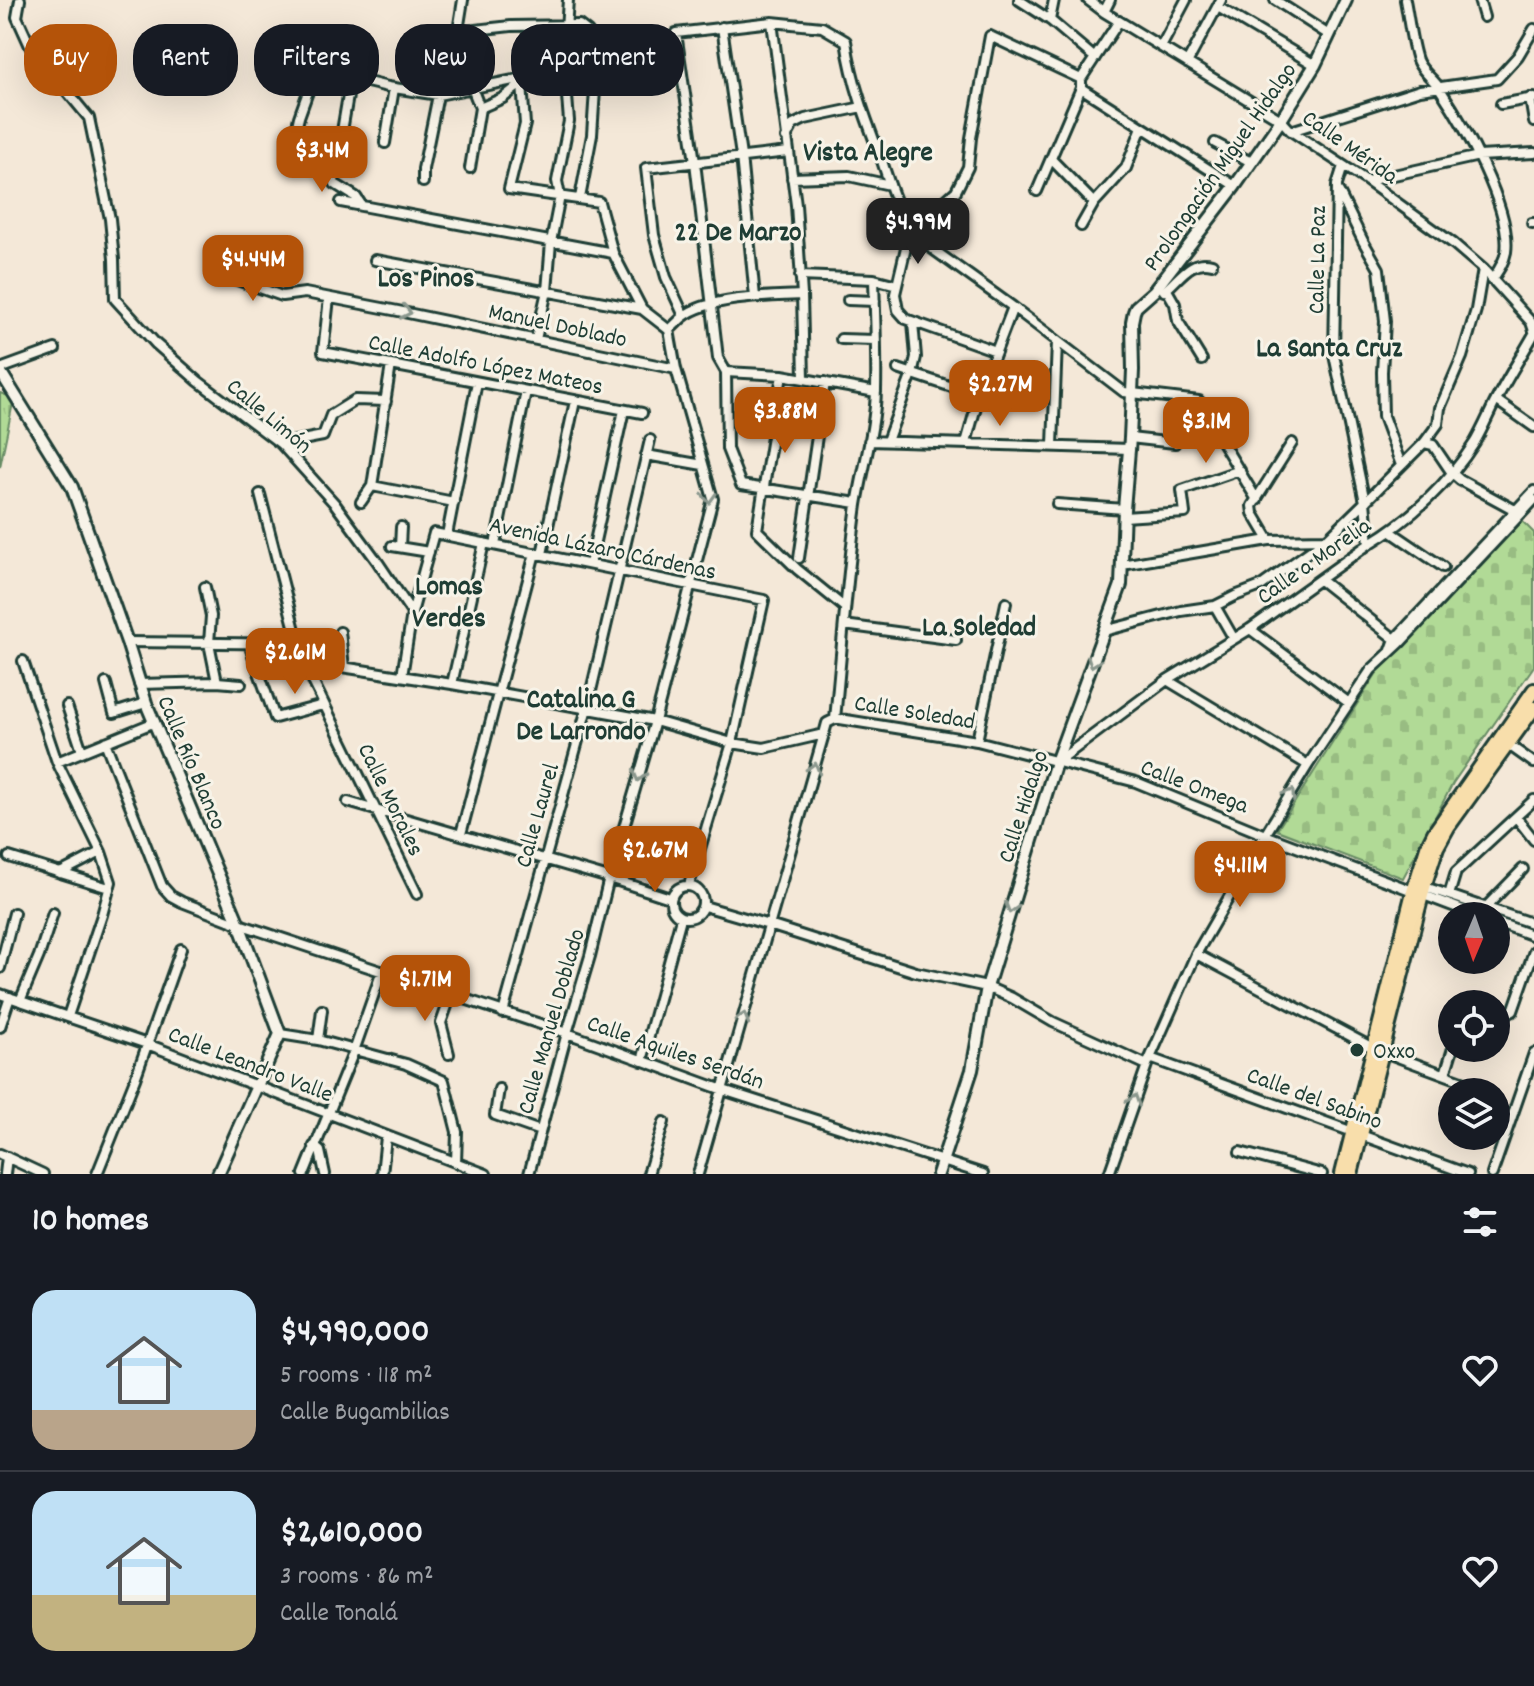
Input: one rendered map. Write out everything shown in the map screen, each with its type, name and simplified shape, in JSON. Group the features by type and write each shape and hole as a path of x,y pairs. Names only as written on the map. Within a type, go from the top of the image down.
{"main road":[{"path":"1351,1174 1357,1134 1416,889 1448,827 1534,690"},
{"path":"1502,742 1534,708"},
{"path":"1342,1174 1357,1134"}],"street":[{"name":"Calle Limón","path":"20,0 17,17 31,48 89,118 110,219 115,299 177,363 281,444 335,504 412,613"},
{"path":"458,24 463,0"},
{"path":"566,24 568,0"},
{"path":"1019,0 1050,20 1095,58"},
{"path":"1050,20 1054,0"},
{"name":"Calle Mérida","path":"1088,0 1281,120 1291,131 1454,244 1483,269 1533,328"},
{"path":"1104,12 1110,0"},
{"path":"1161,47 1186,0"},
{"path":"1275,0 1329,35"},
{"name":"Prolongación Miguel Hidalgo","path":"1130,444 1132,322 1136,307 1154,291 1235,186 1281,120 1315,65 1346,0"},
{"path":"1405,0 1418,63 1439,87 1479,156 1500,209 1507,239 1503,263 1492,280"},
{"path":"1479,0 1484,17"},
{"path":"1187,63 1220,3 1315,65"},
{"path":"1037,191 1081,83 1119,21"},
{"path":"772,22 796,205 804,378"},
{"path":"857,503 741,485 727,449 726,372 718,358 676,33 772,22 822,27 846,41 862,107 910,235 1013,307 1124,392 1199,401"},
{"path":"722,27 741,156 755,297"},
{"path":"1291,131 1420,90 1497,79 1518,56 1534,29"},
{"path":"996,351 906,319 898,310 895,294 910,235 956,191 968,167 990,36 1081,83 1142,127 1235,186"},
{"path":"379,85 394,88 385,143"},
{"path":"480,108 511,91"},
{"path":"306,96 293,143 300,162 331,167 335,184 356,197 363,206"},
{"path":"341,137 348,96"},
{"path":"423,182 423,169 442,96"},
{"path":"470,168 480,108 475,96"},
{"path":"524,96 525,124 509,189 599,202 613,253 642,309"},
{"path":"536,339 547,291 551,242 560,196 557,181 569,121 567,96"},
{"path":"580,198 592,135 595,96"},
{"path":"1501,104 1532,98 1534,122"},
{"path":"786,138 793,125 805,119 862,107"},
{"path":"1081,226 1094,203 1126,168 1142,127"},
{"path":"1215,143 1251,162"},
{"path":"682,317 654,235 646,168 788,152"},
{"path":"1367,181 1479,156 1534,153"},
{"path":"1051,159 1094,203"},
{"name":"Calle La Paz","path":"1343,166 1337,185 1334,355 1365,502 1369,544"},
{"path":"792,178 849,176 890,185"},
{"path":"1337,185 1340,197 1379,269 1385,321 1383,416 1401,465"},
{"path":"341,202 613,253"},
{"name":"Manuel Doblado","path":"212,252 223,275 282,296 305,293 676,369"},
{"path":"375,260 642,309 670,329 682,317 711,305 755,297 802,295"},
{"path":"1154,291 1167,290 1189,267 1204,262 1212,264"},
{"path":"1104,631 1181,611 1215,606 1261,586 1327,539 1424,443 1438,424 1440,408 1462,357 1476,310 1483,269"},
{"path":"800,276 874,279 897,285"},
{"path":"835,719 857,503 876,392 874,279"},
{"path":"1167,290 1175,304 1178,321 1202,360"},
{"name":"Calle Adolfo López Mateos","path":"329,298 323,352 642,413"},
{"path":"848,300 875,301"},
{"path":"966,443 979,396 1013,307"},
{"path":"887,441 916,357 913,322"},
{"name":"Calle a Morelia","path":"1056,762 1167,680 1250,629 1390,531 1425,501 1452,473 1475,442 1533,328"},
{"name":"Calle Manuel Doblado","path":"529,1174 655,721 713,499 676,369 670,329"},
{"path":"841,339 875,340"},
{"path":"1053,445 1057,342"},
{"path":"0,370 55,349"},
{"path":"361,502 372,486 391,365"},
{"path":"898,369 979,396"},
{"name":"Calle Río Blanco","path":"0,370 72,487 146,703 239,924 280,1034"},
{"path":"726,372 782,375 876,392"},
{"path":"782,375 757,530 797,569 844,607"},
{"path":"447,535 477,382"},
{"path":"799,558 825,382"},
{"path":"495,545 526,391"},
{"path":"281,444 323,436 331,415 355,400 386,401"},
{"path":"1496,400 1534,427"},
{"path":"461,834 538,554 575,401"},
{"path":"590,564 624,410"},
{"name":"Calle Laurel","path":"503,1013 587,708 650,440"},
{"path":"869,441 1053,445 1175,443"},
{"path":"1222,442 1240,470 1254,503"},
{"path":"1269,540 1253,513 1254,503 1292,443"},
{"path":"1424,443 1433,445 1460,480 1515,510"},
{"name":"Calle Hidalgo","path":"938,1174 972,1070 987,987 1056,762 1121,585 1130,444"},
{"path":"646,455 703,465"},
{"path":"1057,504 1124,513 1185,513 1182,490 1240,470"},
{"path":"372,486 454,502"},
{"path":"1109,1174 1148,1062 1196,954 1308,765 1371,670 1534,491"},
{"name":"Calle Morales","path":"260,494 303,661 417,894"},
{"path":"1397,641 1534,500"},
{"path":"401,527 396,546 429,552 412,613 402,676"},
{"path":"1390,531 1443,567"},
{"name":"Avenida Lázaro Cárdenas","path":"429,552 434,533 764,600 732,743"},
{"path":"1122,565 1269,540 1327,539"},
{"path":"452,684 484,543"},
{"path":"1320,580 1397,641"},
{"path":"205,587 211,616 209,643 217,682"},
{"path":"977,741 1006,603"},
{"path":"1215,606 1234,639"},
{"path":"844,625 956,640"},
{"path":"1250,629 1349,703"},
{"path":"340,632 344,667"},
{"path":"127,642 299,644"},
{"path":"249,644 275,718 323,705"},
{"path":"23,661 57,762 101,852 111,882 68,1016"},
{"name":"Calle Soledad","path":"303,661 587,708 764,748 824,734 827,723 835,719 977,741 1056,762"},
{"path":"1167,680 1308,765"},
{"path":"106,683 114,713 146,703"},
{"path":"139,684 241,684"},
{"path":"67,706 82,751"},
{"path":"57,762 155,722"},
{"path":"698,1174 824,734"},
{"name":"Calle Aquiles Serdán","path":"105,742 162,886 171,896 239,924 567,1033 723,1090 983,1174"},
{"path":"1502,742 1534,763"},
{"path":"689,885 732,743"},
{"name":"Calle Omega","path":"1056,762 1136,782 1265,835 1446,902"},
{"path":"1449,895 1456,872 1534,800"},
{"path":"348,802 670,898"},
{"path":"1516,817 1534,840"},
{"path":"60,873 101,852"},
{"path":"9,857 109,888"},
{"path":"1491,902 1523,869"},
{"path":"689,885 701,892 704,906 695,917 681,918 672,910 670,898 677,888 689,885"},
{"name":"Calle Omega","path":"1416,889 1471,902"},
{"name":"Calle del Sabino","path":"704,906 916,972 987,987 1053,1022 1148,1062 1468,1174"},
{"path":"0,968 14,913"},
{"path":"0,1027 39,956 53,913"},
{"name":"Calle Omega","path":"1510,916 1534,924"},
{"path":"642,1061 681,918"},
{"path":"1510,927 1534,936"},
{"path":"97,1174 181,949"},
{"path":"1510,1013 1534,951"},
{"path":"1196,954 1378,1050 1455,1078"},
{"path":"304,1174 354,1051 382,971"},
{"name":"Calle Leandro Valle","path":"0,994 258,1085 486,1174"},
{"path":"449,1054 441,1023 451,995"},
{"path":"318,1040 322,1010"},
{"path":"218,1174 280,1034 318,1040 406,1064 444,1081 457,1132 456,1163"},
{"path":"1492,1174 1534,1053"},
{"path":"1445,1074 1449,1062"},
{"path":"499,1089 495,1115 540,1131"},
{"path":"648,1174 664,1122"},
{"path":"382,1174 386,1137"},
{"path":"314,1146 320,1151 325,1174"},
{"path":"1240,1152 1322,1174"},
{"path":"5,1174 4,1156 43,1174"}],"green space":[{"path":"0,393 14,398 0,467"},
{"path":"1522,521 1534,533 1534,666 1453,783 1403,878 1277,830 1380,668"}],"place":[{"name":"Oxxo","path":"1357,1050"}],"district":[{"name":"Vista Alegre","path":"868,150"},
{"name":"22 De Marzo","path":"738,230"},
{"name":"Los Pinos","path":"426,276"},
{"name":"La Santa Cruz","path":"1329,346"},
{"name":"Lomas Verdes","path":"449,600"},
{"name":"La Soledad","path":"979,625"},
{"name":"Catalina G De Larrondo","path":"581,713"}]}
